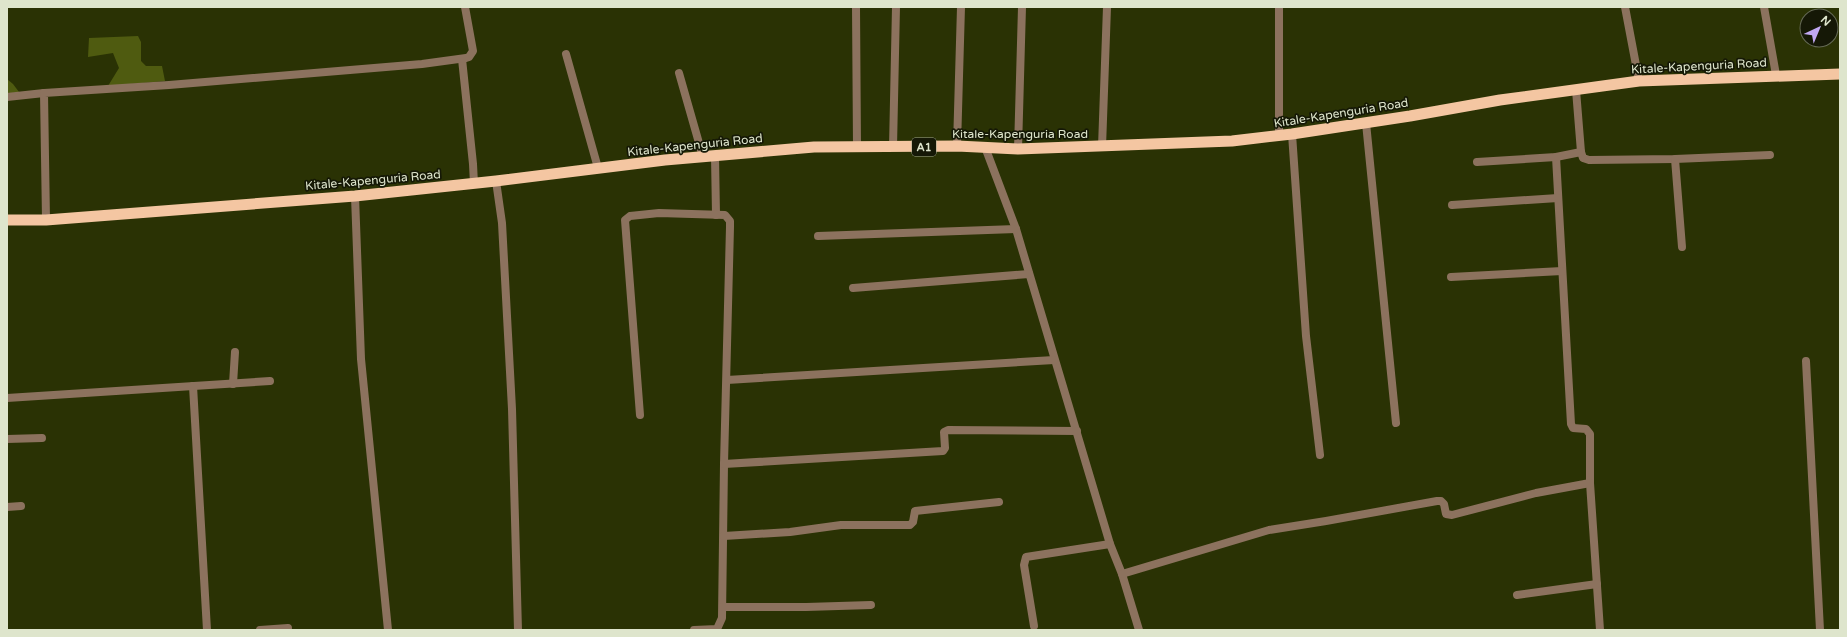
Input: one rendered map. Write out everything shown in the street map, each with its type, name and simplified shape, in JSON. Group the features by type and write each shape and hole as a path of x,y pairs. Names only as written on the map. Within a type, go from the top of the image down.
{"highway":[{"name":"Kitale-Kapenguria Road","path":"7,220 46,220 354,196 496,182 598,168 814,147 957,146 1018,149 1212,142 1279,136 1500,100 1639,81 1776,75 1840,74"}],"street":[{"path":"7,97 44,93 169,85 462,59 469,57 473,51 466,7"},
{"path":"856,7 857,147"},
{"path":"893,147 896,7"},
{"path":"957,146 961,7"},
{"path":"1018,149 1022,7"},
{"path":"1102,147 1107,7"},
{"path":"1279,7 1279,136"},
{"path":"1625,7 1639,81"},
{"path":"1764,7 1776,75"},
{"path":"566,54 598,168"},
{"path":"462,59 474,184"},
{"path":"679,73 703,157"},
{"path":"1576,90 1581,152 1583,158 1588,160 1675,159 1770,155"},
{"path":"44,93 46,220"},
{"path":"1366,123 1396,423"},
{"path":"1292,134 1306,336 1320,455"},
{"path":"985,147 1016,229 1054,360 1110,544 1122,574 1138,630"},
{"path":"1477,162 1556,157 1581,152"},
{"path":"715,156 716,214"},
{"path":"1556,157 1571,424 1573,428 1586,429 1590,434 1590,483 1600,630"},
{"path":"1675,159 1682,247"},
{"path":"496,182 502,223 512,409 518,630"},
{"path":"354,196 361,359 388,630"},
{"path":"1452,205 1558,198"},
{"path":"640,415 625,220 630,216 659,213 725,215 728,218 730,227 724,464 723,607 721,622 717,628 694,630"},
{"path":"818,236 1016,229"},
{"path":"1451,277 1562,270"},
{"path":"853,288 1029,274"},
{"path":"233,384 235,352"},
{"path":"727,380 1054,360"},
{"path":"1806,361 1820,630"},
{"path":"7,398 270,381"},
{"path":"193,386 207,630"},
{"path":"724,464 943,451 946,448 944,432 948,430 1076,431"},
{"path":"7,439 42,438"},
{"path":"1122,574 1269,530 1437,500 1442,501 1444,504 1446,514 1452,515 1536,493 1590,483"},
{"path":"724,536 790,532 841,525 910,525 913,522 915,511 999,502"},
{"path":"7,507 21,506"},
{"path":"1034,626 1024,565 1026,557 1110,544"},
{"path":"1517,595 1597,584"},
{"path":"723,607 806,607 871,604"},
{"path":"260,630 288,628"}],"green space":[{"path":"138,36 141,42 141,61 146,66 162,66 165,81 108,86 119,68 113,53 88,57 89,38"},
{"path":"7,79 13,84 19,92 7,94"}]}
